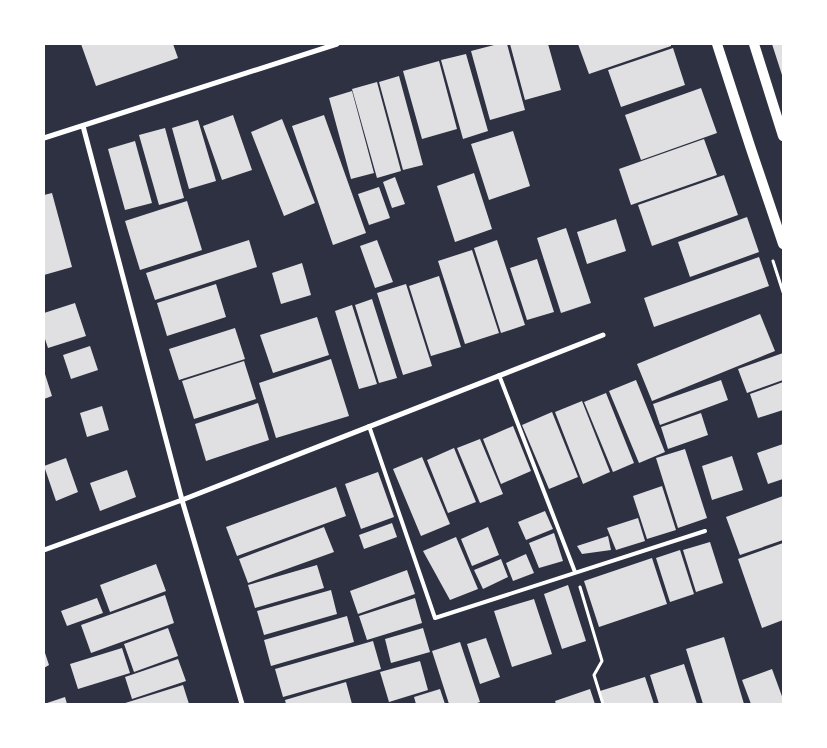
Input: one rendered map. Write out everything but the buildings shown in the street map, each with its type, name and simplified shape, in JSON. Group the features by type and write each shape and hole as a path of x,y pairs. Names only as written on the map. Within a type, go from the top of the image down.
{"main road":[{"path":"717,44 783,244"},
{"path":"754,44 783,136"}],"street":[{"path":"44,138 337,44"},
{"path":"83,126 182,500 242,704"},
{"path":"44,550 182,500 603,334"}],"lane":[{"path":"499,375 575,572"},
{"path":"369,426 435,618 705,530"}],"path":[{"path":"575,572 602,661 594,675 603,704"}]}
